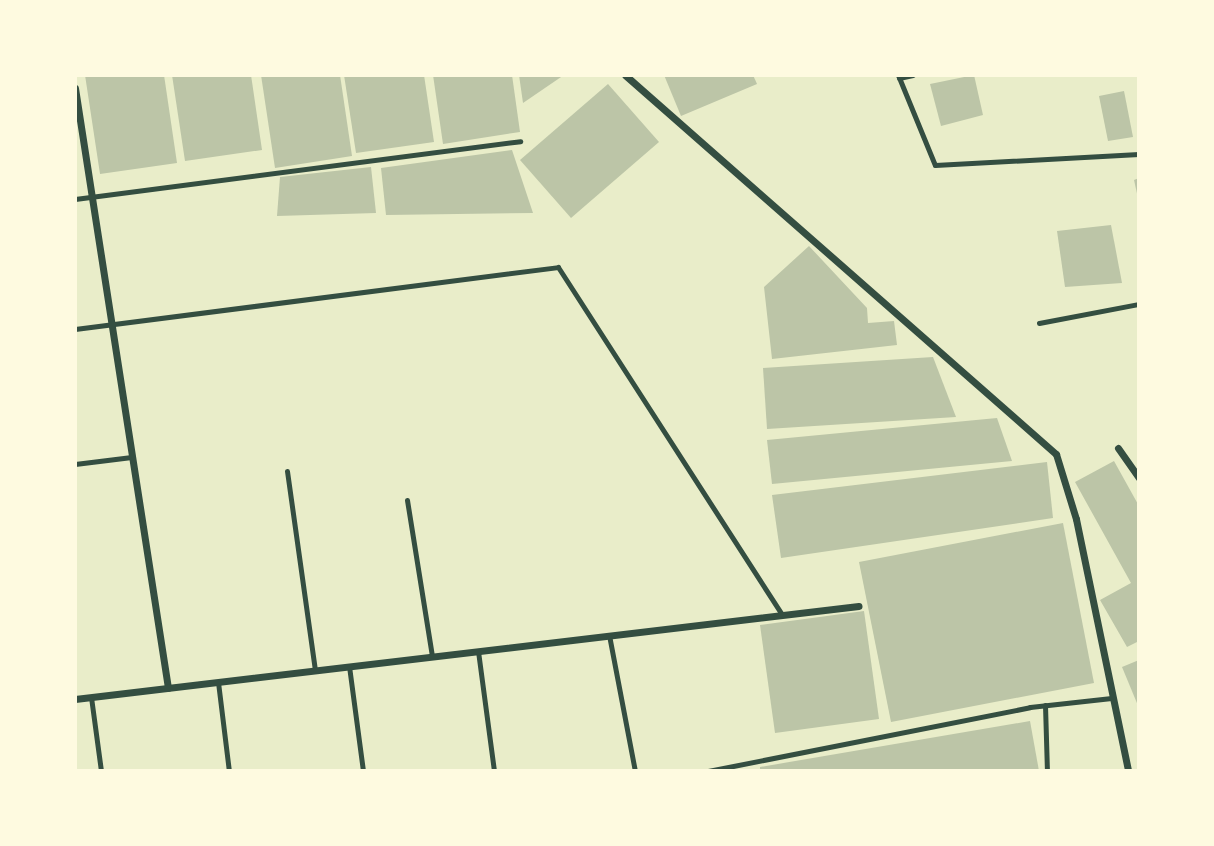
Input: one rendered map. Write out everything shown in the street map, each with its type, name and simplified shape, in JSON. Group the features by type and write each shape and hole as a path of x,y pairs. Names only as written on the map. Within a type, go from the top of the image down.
{"street":[{"path":"625,75 1056,454 1076,519 1128,771"},
{"path":"75,88 168,688"},
{"path":"1118,448 1139,478"},
{"path":"75,699 858,606"}],"lane":[{"path":"913,75 899,77 935,165 1139,154"},
{"path":"75,200 520,141"},
{"path":"75,328 558,267 782,614"},
{"path":"1039,323 1139,304"},
{"path":"75,464 132,457"},
{"path":"288,471 314,670"},
{"path":"407,500 432,656"},
{"path":"609,635 635,771"},
{"path":"478,651 494,771"},
{"path":"349,666 363,771"},
{"path":"218,682 229,771"},
{"path":"91,697 101,771"},
{"path":"708,771 1045,705 1112,698"},
{"path":"1045,705 1046,771"}],"building":[{"path":"85,75 164,75 177,163 100,174"},
{"path":"172,75 251,75 262,150 185,161"},
{"path":"261,75 340,75 352,156 275,168"},
{"path":"344,75 424,75 434,142 356,153"},
{"path":"433,75 512,75 520,132 443,144"},
{"path":"519,75 564,75 523,103"},
{"path":"664,75 753,75 757,84 681,116"},
{"path":"974,75 983,115 941,126 930,84"},
{"path":"608,84 659,142 571,218 520,160"},
{"path":"1124,91 1133,137 1108,141 1099,96"},
{"path":"512,150 533,213 386,215 381,168"},
{"path":"371,167 376,213 277,216 280,177"},
{"path":"1139,178 1139,198 1138,198 1134,180"},
{"path":"1111,225 1122,283 1065,287 1057,231"},
{"path":"809,246 867,308 868,323 894,321 897,345 772,359 764,287"},
{"path":"933,357 956,417 767,429 763,368"},
{"path":"997,418 1012,461 772,484 767,440"},
{"path":"1114,461 1139,506 1139,641 1127,647 1100,600 1131,583 1075,482"},
{"path":"1047,462 1053,518 781,558 772,495"},
{"path":"1063,523 1094,683 891,722 859,562"},
{"path":"864,611 879,719 775,733 760,625"},
{"path":"1139,660 1139,708 1122,667"},
{"path":"1030,721 1039,771 760,771 760,767"}]}
